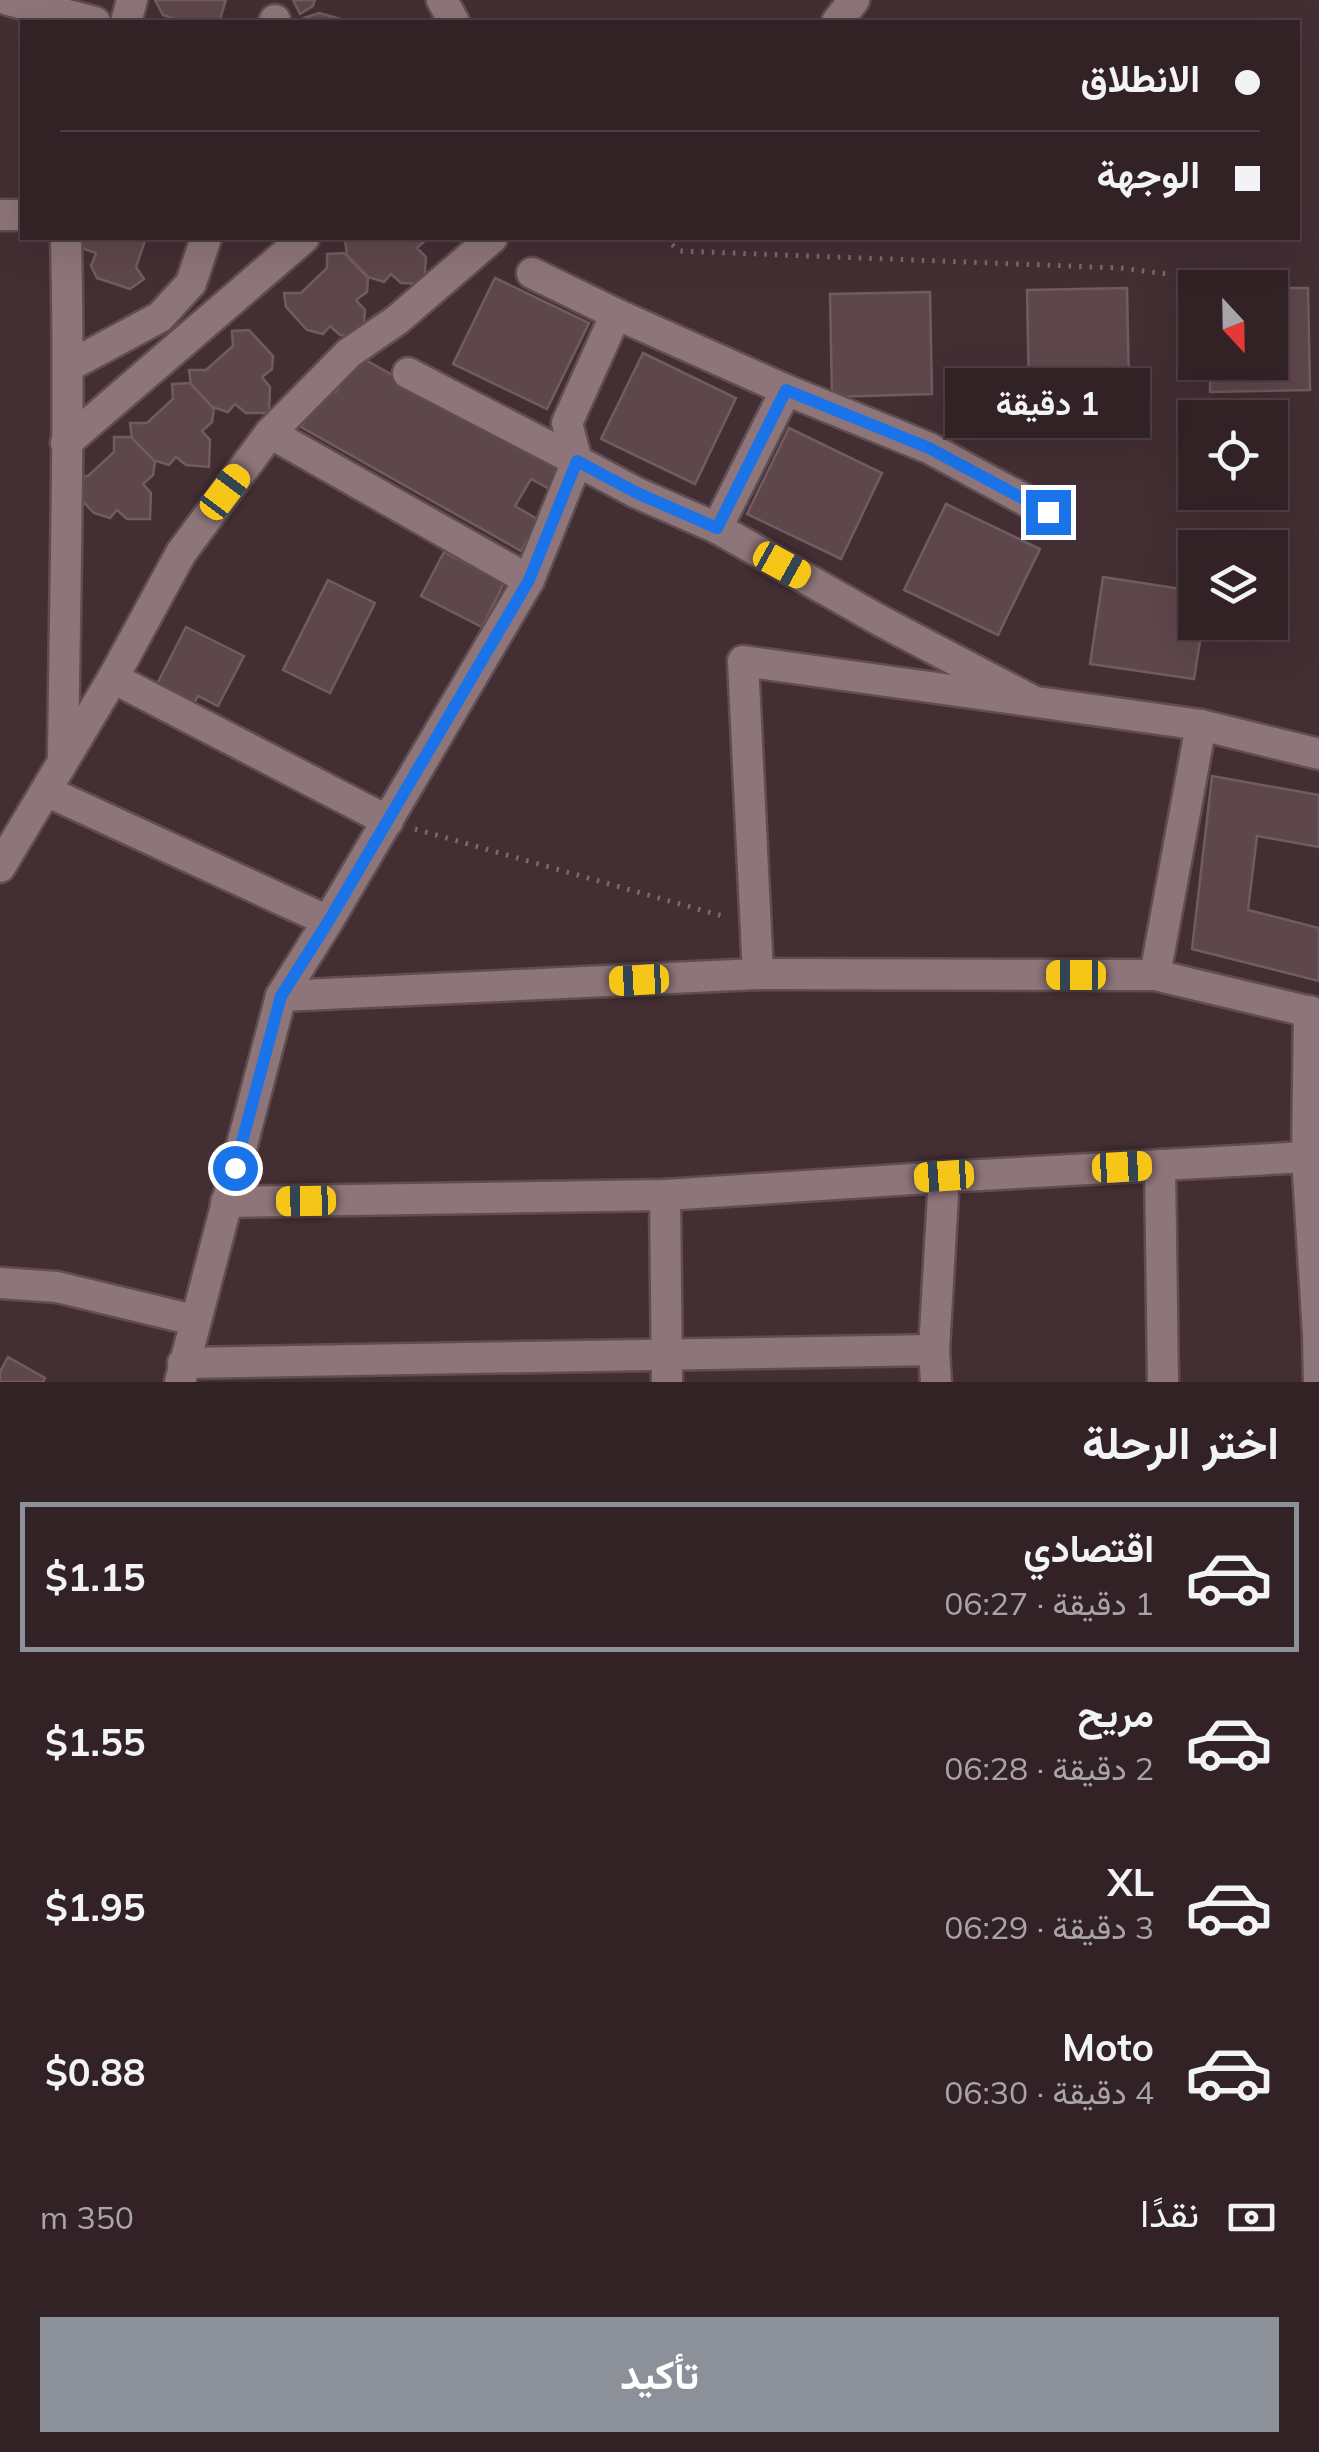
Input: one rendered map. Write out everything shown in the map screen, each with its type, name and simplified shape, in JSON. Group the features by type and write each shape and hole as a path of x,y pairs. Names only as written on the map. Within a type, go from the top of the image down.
{"street":[{"path":"8,0 87,20"},
{"path":"839,20 854,0"},
{"path":"63,763 69,366 66,240"},
{"path":"69,366 160,317 192,283 205,240"},
{"path":"66,442 302,240"},
{"path":"0,868 113,678 180,553 270,432 349,354 397,320 490,240"},
{"path":"532,273 786,390 929,448 1048,512"},
{"path":"616,314 567,423 577,461 529,580 281,996 181,1373 667,1368 934,1350"},
{"path":"408,374 637,493 717,528 1033,701"},
{"path":"717,528 786,390"},
{"path":"270,432 529,580"},
{"path":"758,974 743,661 1201,724 1319,754"},
{"path":"113,678 388,821"},
{"path":"1155,975 1201,724"},
{"path":"46,791 328,922"},
{"path":"281,996 758,974 1155,975 1314,1012 1307,1157 1319,1382"},
{"path":"226,1202 666,1195 1307,1157"},
{"path":"1160,1165 1162,1382"},
{"path":"936,1382 934,1350 944,1176"},
{"path":"666,1195 667,1368"},
{"path":"0,1284 56,1286 194,1320"}],"path":[{"path":"666,240 680,251 1121,268 1167,274"},
{"path":"388,821 755,925"}],"building":[{"path":"155,0 226,0 220,20 175,20 163,15"},
{"path":"293,0 315,0 313,6 300,14"},
{"path":"319,13 343,20 306,20"},
{"path":"79,240 145,240 136,267 144,279 130,289 97,278 91,266 96,253 84,249"},
{"path":"345,240 426,240 417,248 426,257 424,284 401,283 391,274 384,282 368,277 347,255"},
{"path":"344,253 368,278 367,292 356,300 365,310 363,336 340,335 330,326 323,334 307,330 286,307 284,293 301,293 327,268 327,254"},
{"path":"495,278 589,323 547,409 453,364"},
{"path":"1127,288 1129,391 1029,393 1027,290"},
{"path":"1288,288 1308,288 1310,390 1210,392 1210,380 1288,380"},
{"path":"930,292 932,394 832,397 830,294"},
{"path":"249,330 273,356 272,369 262,377 270,387 269,413 246,413 235,404 228,412 212,407 191,385 189,370 206,370 233,346 232,331"},
{"path":"643,353 736,398 695,484 601,439"},
{"path":"357,355 566,473 555,492 531,479 515,506 539,520 521,551 301,427 325,385 336,392"},
{"path":"190,383 214,409 212,422 202,431 210,440 209,467 186,465 176,457 169,465 153,460 132,438 130,423 147,423 173,399 172,384"},
{"path":"789,428 882,473 841,559 747,514"},
{"path":"114,437 131,437 155,462 153,475 143,484 151,493 150,519 127,519 117,510 110,518 94,513 73,491 71,476 88,476 114,452"},
{"path":"946,504 1040,549 998,635 904,590"},
{"path":"444,552 504,583 482,627 421,596"},
{"path":"1103,577 1178,588 1178,640 1200,640 1194,679 1090,664"},
{"path":"328,580 375,603 330,693 283,670"},
{"path":"186,627 244,656 218,706 198,696 191,709 154,690"},
{"path":"1212,776 1319,795 1319,847 1257,836 1248,910 1319,928 1319,981 1192,949"},
{"path":"8,1357 45,1378 43,1382 0,1382 0,1372"}],"route":[{"path":"235,1168 281,996 529,580 577,461 717,528 786,390 929,448 1048,512"}]}
